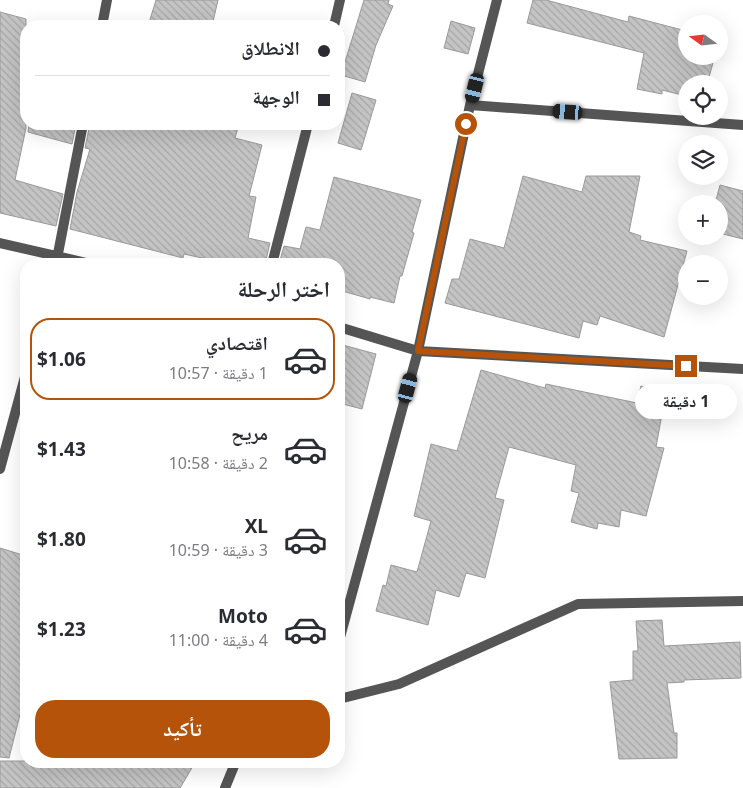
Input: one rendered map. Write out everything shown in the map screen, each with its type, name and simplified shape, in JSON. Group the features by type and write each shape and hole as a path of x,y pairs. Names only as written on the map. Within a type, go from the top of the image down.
{"street":[{"path":"103,20 107,0"},
{"path":"335,20 340,0"},
{"path":"345,619 418,351 470,105 497,0"},
{"path":"470,105 743,125"},
{"path":"57,258 82,130"},
{"path":"274,258 306,130"},
{"path":"0,243 50,258"},
{"path":"345,329 418,351 743,370"},
{"path":"0,469 20,395"},
{"path":"345,698 399,684 578,604 743,602"},
{"path":"225,788 233,768"}],"building":[{"path":"156,0 218,0 213,20 150,20"},
{"path":"364,0 389,0 388,4 393,6 376,45 365,82 345,76 345,62"},
{"path":"533,0 546,0 628,22 629,16 678,29 678,65 712,65 710,75 678,75 678,94 662,90 662,94 637,89 644,53 527,23"},
{"path":"0,12 26,19 20,20 20,130 26,130 15,180 63,194 56,226 0,213"},
{"path":"451,21 475,28 468,54 444,48"},
{"path":"352,93 376,100 361,150 338,143 342,130 345,130 345,118"},
{"path":"28,130 75,130 72,144 28,132"},
{"path":"89,130 237,130 235,138 262,145 249,196 256,197 248,238 270,243 266,258 202,258 184,254 183,258 70,229 77,192 90,149 85,148"},
{"path":"523,176 582,192 586,176 640,176 629,232 641,236 640,240 687,251 686,255 678,255 678,285 664,337 600,316 597,325 583,321 579,338 445,303 452,279 459,279 470,239 504,248"},
{"path":"334,177 421,200 412,232 414,233 402,276 400,276 394,303 345,292 345,258 281,258 284,246 300,249 306,227 320,230"},
{"path":"720,185 743,191 743,239 728,235 728,195 717,195"},
{"path":"345,346 376,354 362,409 345,405"},
{"path":"481,370 545,388 546,384 637,403 641,386 666,392 656,447 664,448 646,516 621,510 619,527 598,523 597,529 571,522 579,493 571,491 576,465 509,447 495,498 504,500 485,578 466,573 459,597 436,590 428,625 376,611 383,585 386,586 391,565 417,572 431,521 414,516 431,444 457,451"},
{"path":"0,548 20,554 20,715 9,758 0,757"},
{"path":"662,620 664,646 740,642 741,678 684,680 684,682 667,683 674,733 677,733 677,758 619,759 610,682 633,680 633,651 638,651 636,621"},
{"path":"0,761 20,761 20,768 192,768 180,788 0,788"}],"route":[{"path":"466,124 418,351 686,366"}]}
